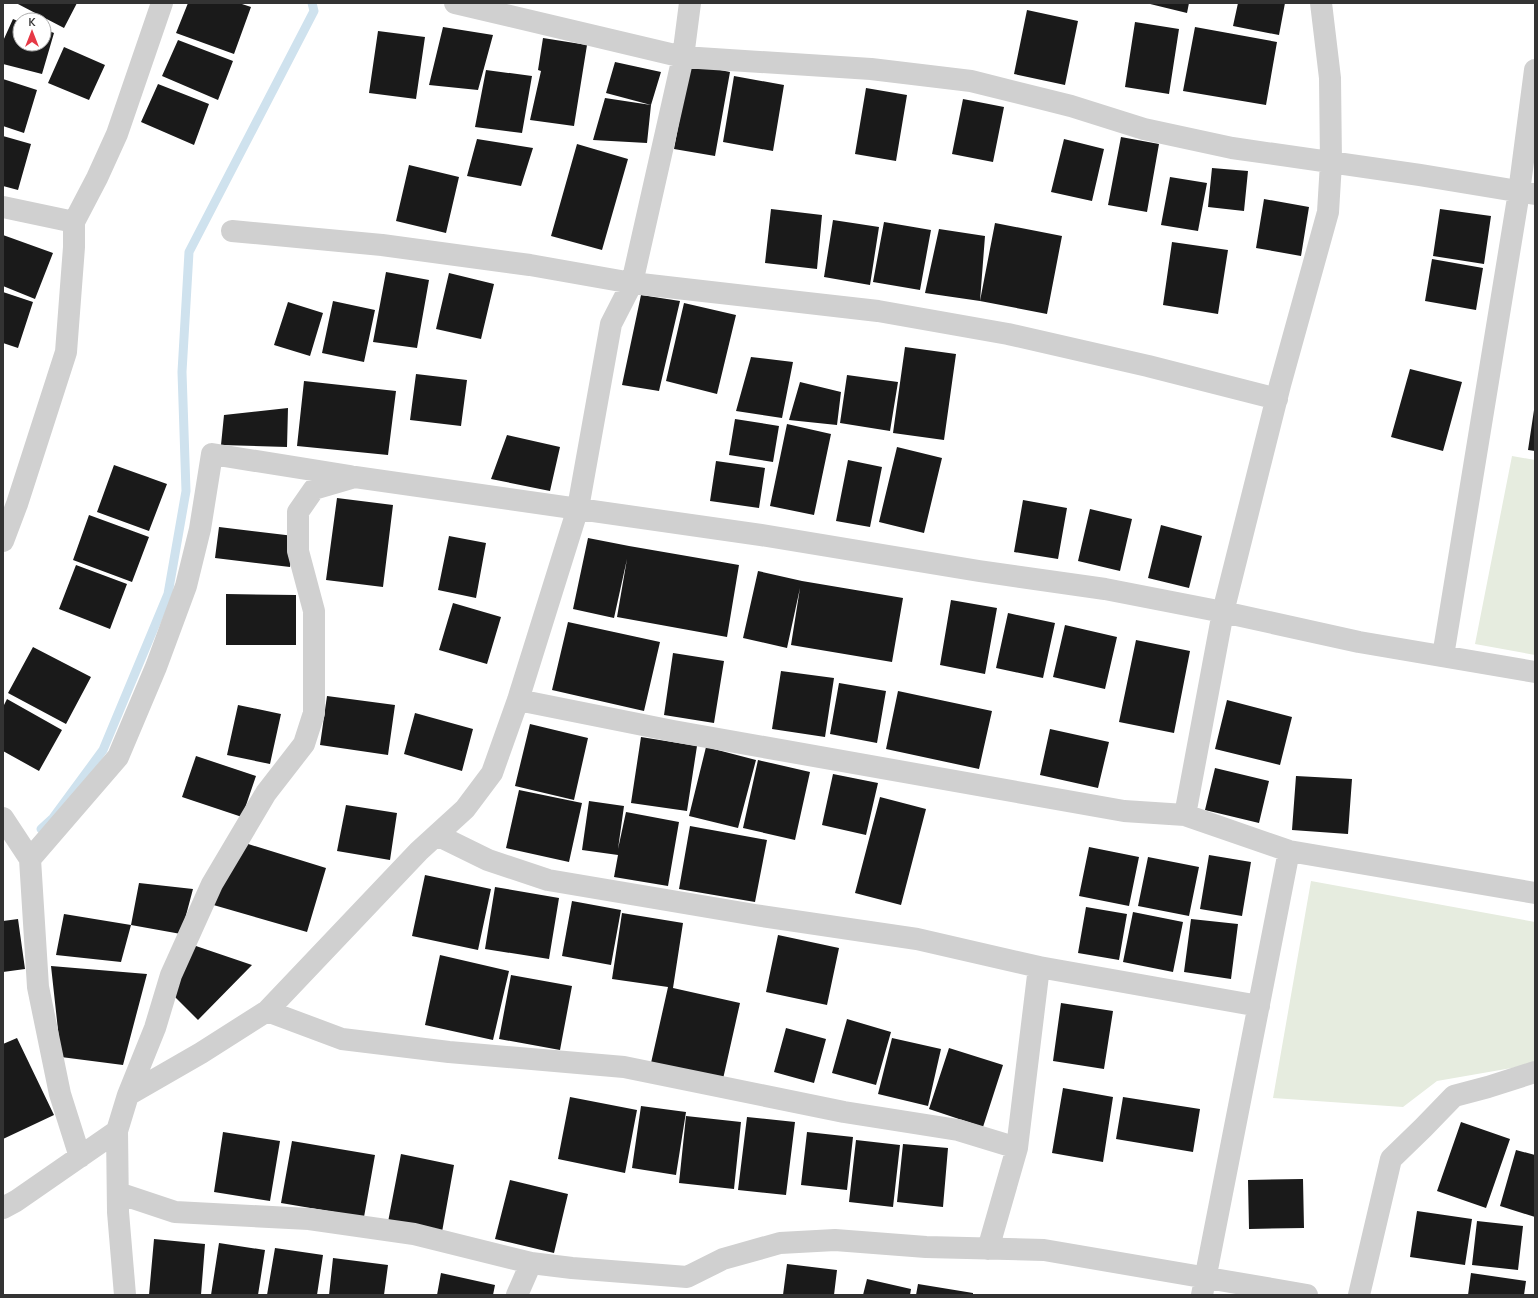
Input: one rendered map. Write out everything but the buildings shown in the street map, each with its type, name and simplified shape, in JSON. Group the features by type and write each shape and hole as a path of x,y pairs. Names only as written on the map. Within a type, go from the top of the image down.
{"street":[{"path":"3,541 17,504 66,352 74,247 74,222 97,178 117,134 162,3"},
{"path":"455,3 683,56 871,69 972,81 1070,106 1144,130 1232,148 1420,175 1527,193"},
{"path":"128,1095 201,1053 267,1011 419,851 465,809 492,773 518,700 578,508 611,324 632,283 683,56 690,3"},
{"path":"1184,815 1224,612 1277,399 1328,212 1331,163 1330,78 1321,3"},
{"path":"1443,656 1527,193 1535,70"},
{"path":"3,207 74,222"},
{"path":"232,231 382,245 530,264 632,283 878,311 1008,334 1148,366 1277,399"},
{"path":"30,859 118,757 122,750 186,586 200,529 212,454 355,477 761,535 978,571 1105,589 1224,612 1360,642 1535,672"},
{"path":"125,1295 118,1212 117,1131 128,1095 154,1028 171,975 212,884 266,793 304,744 314,713 314,611 298,551 298,512 314,489 355,477"},
{"path":"518,700 673,731 1124,811 1184,815 1289,851 1535,893"},
{"path":"3,818 30,859 38,987 60,1094 80,1156"},
{"path":"437,835 488,860 548,880 755,915 917,939 1040,967 1259,1006"},
{"path":"1203,1287 1289,851"},
{"path":"988,1249 1017,1148 1040,967"},
{"path":"267,1011 342,1039 449,1052 624,1067 844,1112 958,1130 1017,1148"},
{"path":"1359,1295 1391,1159 1454,1096 1535,1072"},
{"path":"3,1208 16,1201 117,1131"},
{"path":"118,1193 175,1212 309,1219 414,1234 531,1263 572,1268 687,1277 723,1260 780,1243 835,1240 926,1247 1044,1250 1203,1287 1307,1295"},
{"path":"518,1295 531,1263"}],"shaded area":[{"path":"1512,456 1535,460 1535,655 1475,644"},
{"path":"1311,881 1535,922 1535,1064 1437,1081 1403,1107 1273,1098"}],"waterway":[{"path":"41,829 53,818 103,750 168,594 186,491 182,372 189,252 314,11 312,3"}]}
